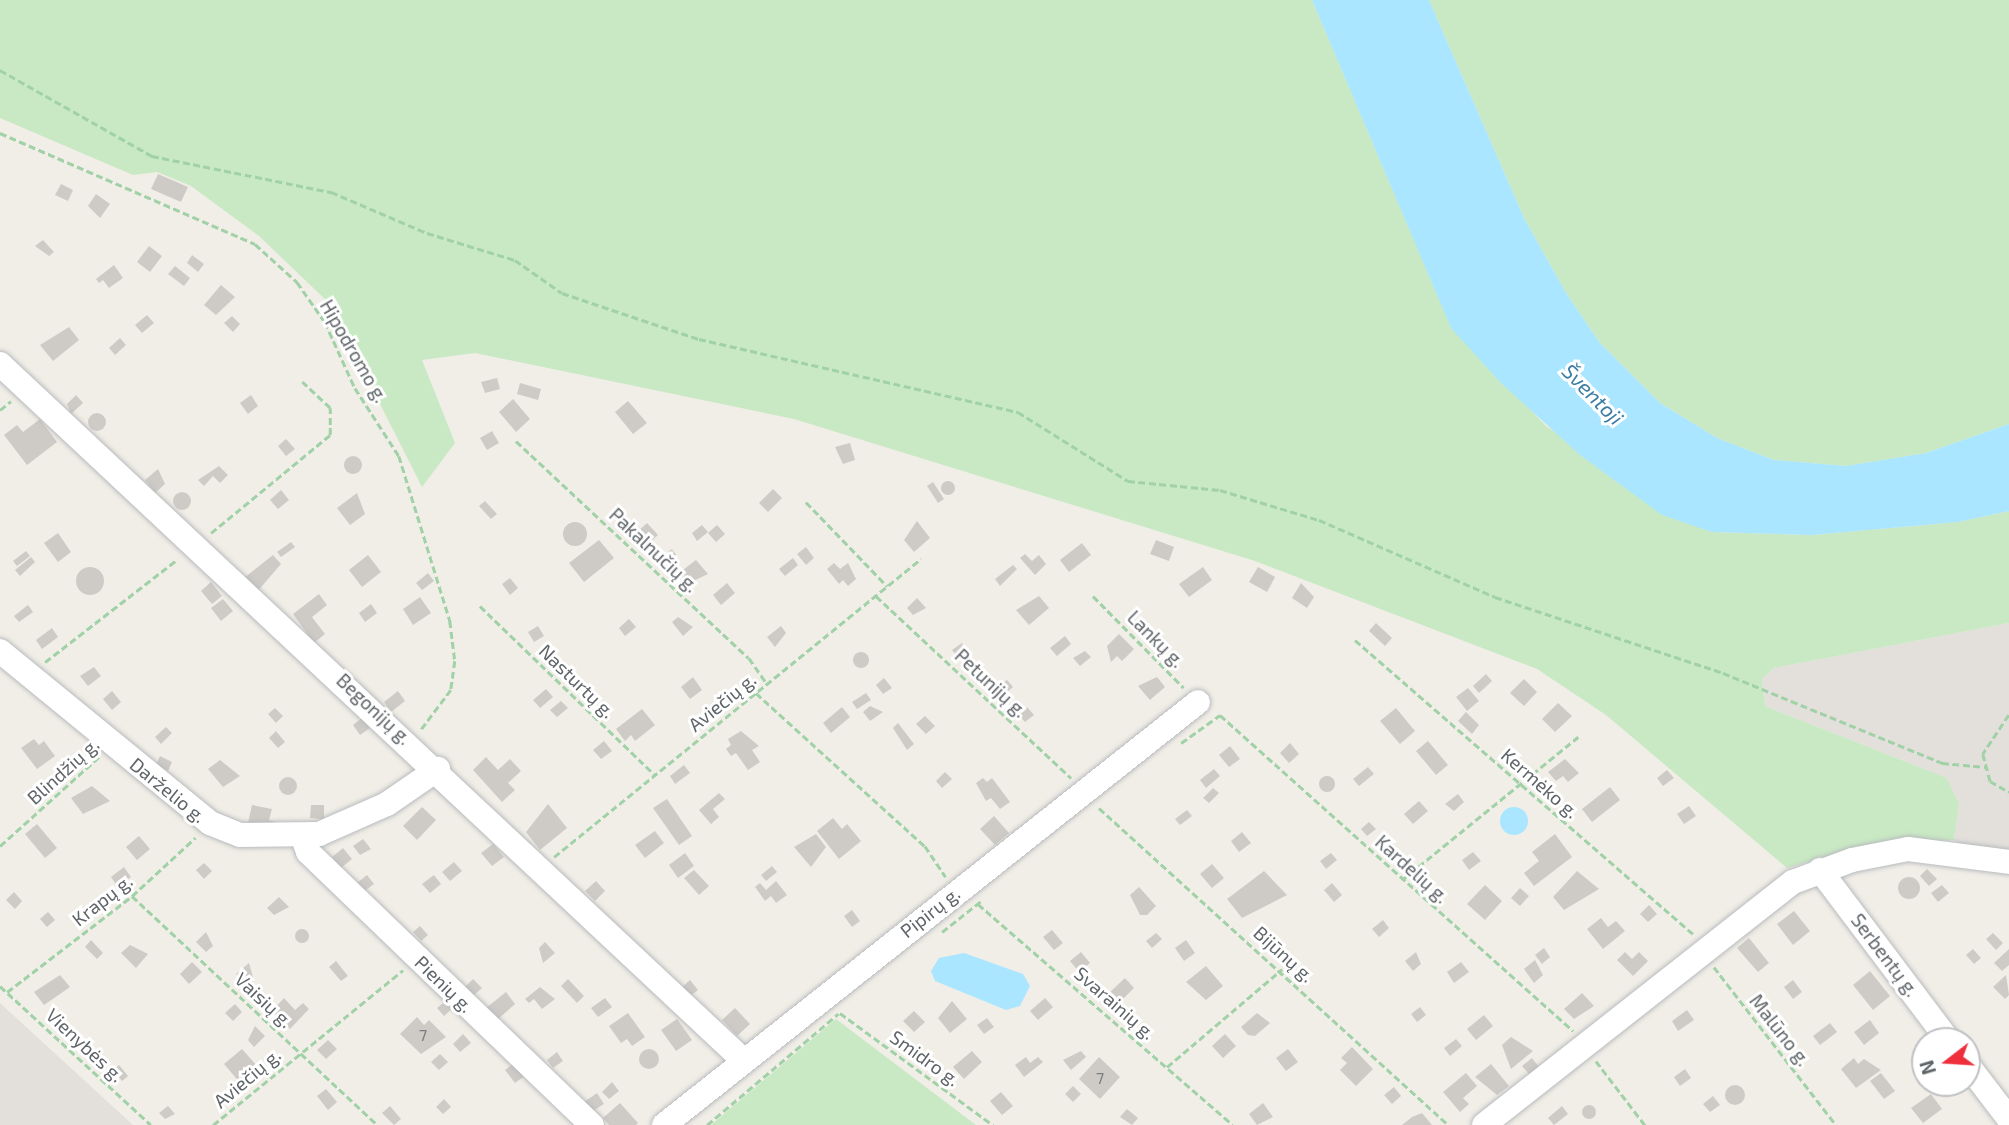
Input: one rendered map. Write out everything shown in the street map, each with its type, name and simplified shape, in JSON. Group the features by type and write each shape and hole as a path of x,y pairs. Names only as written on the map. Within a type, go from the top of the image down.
{"street":[{"name":"Begonijų g.","path":"0,364 411,743 743,1059"},
{"name":"Darželio g.","path":"0,651 210,823 260,838 303,838 387,804 438,769"},
{"name":"Pipirų g.","path":"664,1125 743,1059 955,892 1090,801 1198,702"},
{"name":"Pienių g.","path":"303,838 308,852 592,1125"},
{"path":"1484,1125 1764,900 1820,870 1908,849 2009,862"},
{"name":"Serbentų g.","path":"1820,870 1939,1027"},
{"path":"1981,1082 2009,1119"}],"path":[{"path":"0,70 152,156 331,192 427,233 515,260 562,293 699,339 1018,412 1128,481 1220,490 1319,520 1495,597 1723,673 1942,763 1986,767"},
{"name":"Hipodromo g.","path":"0,133 255,244 296,282 325,322 355,388 399,456 450,621 455,661 451,690 411,743"},
{"name":"Pakalnučių g.","path":"516,441 748,658 767,684"},
{"path":"806,502 887,586"},
{"name":"Aviečių g.","path":"541,867 921,559"},
{"name":"Petunijų g.","path":"876,596 1068,775 1090,801"},
{"name":"Lankų g.","path":"1093,596 1198,702"},
{"name":"Nasturtų g.","path":"480,606 655,775"},
{"name":"Kermėko g.","path":"1354,640 1704,949"},
{"path":"755,693 925,846 955,892"},
{"name":"Kardelių g.","path":"1220,715 1402,880 1569,1026 1645,1125"},
{"path":"2009,715 1986,743 1986,767 1990,780 2009,792"},
{"path":"1402,880 1578,737"},
{"name":"Blindžių g.","path":"0,846 113,745"},
{"name":"Bijūnų g.","path":"1090,801 1282,969 1449,1125"},
{"name":"Krapų g.","path":"7,992 131,896 210,823"},
{"name":"Vaisių g.","path":"131,896 378,1125"},
{"name":"Svarainių g.","path":"978,904 1233,1125"},
{"name":"Malūno g.","path":"1704,949 1836,1125"},
{"name":"Aviečių g.","path":"213,1125 418,958"},
{"path":"1167,1067 1282,969"},
{"name":"Vienybės g.","path":"0,986 151,1125"},
{"name":"Smidro g.","path":"707,1125 840,1013 993,1125"}],"shaded area":[{"path":"2009,623 2009,871 1954,840 1959,804 1947,778 1765,706 1762,679 1774,668"},
{"path":"0,1003 133,1125 0,1125"}],"green space":[{"path":"0,0 1312,0 1451,327 1546,426 1712,532 1812,535 1958,522 2009,511 2009,623 1774,668 1762,679 1765,706 1947,778 1959,804 1954,840 1863,846 1787,868 1606,715 1537,669 1255,561 794,419 475,353 422,360 455,443 422,487 329,303 259,236 191,186 157,172 133,175 0,118"},
{"path":"1429,0 2009,0 2009,424 1926,453 1846,466 1774,460 1717,438 1660,403 1600,343 1566,293 1524,218"},
{"path":"836,1019 976,1125 711,1125"}],"water":[{"name":"Šventoji","path":"1312,0 1429,0 1524,218 1566,293 1600,343 1660,403 1717,438 1774,460 1846,466 1926,453 2009,424 2009,511 1958,522 1812,535 1712,532 1662,515 1580,455 1501,383 1451,328"},
{"path":"1514,807 1524,811 1528,821 1524,831 1514,835 1504,831 1500,821 1504,811"},
{"path":"964,953 1023,974 1030,986 1020,1006 1006,1010 935,981 931,971 939,958"}],"building":[{"path":"158,174 188,187 181,202 151,189"},
{"path":"61,184 73,190 68,201 55,195"},
{"path":"96,194 110,204 100,218 88,206"},
{"path":"43,240 54,252 49,256 35,246"},
{"path":"149,246 162,256 150,272 137,262"},
{"path":"192,255 204,264 198,272 187,263"},
{"path":"114,265 123,278 109,288 103,280 99,283 96,279"},
{"path":"175,266 190,278 184,286 168,274"},
{"path":"221,285 235,297 216,315 204,305"},
{"path":"147,315 154,323 142,333 135,325"},
{"path":"232,316 240,324 233,332 224,323"},
{"path":"69,327 79,340 53,361 40,345"},
{"path":"120,338 126,345 115,355 109,348"},
{"path":"497,378 500,389 485,393 481,382"},
{"path":"520,383 541,389 538,400 517,394"},
{"path":"76,395 83,403 71,414 67,404"},
{"path":"251,395 258,406 248,414 240,403"},
{"path":"513,399 530,419 516,432 499,412"},
{"path":"628,401 647,423 633,434 615,412"},
{"path":"97,413 103,416 106,422 103,428 97,431 91,428 88,422 91,416"},
{"path":"40,419 57,442 27,465 4,435 17,425 23,432"},
{"path":"492,431 499,443 487,450 480,438"},
{"path":"286,439 295,449 286,456 278,446"},
{"path":"850,443 855,460 843,464 835,447"},
{"path":"353,456 359,459 362,465 359,471 353,474 347,471 344,465 347,459"},
{"path":"219,466 228,475 220,483 213,476 204,486 198,480"},
{"path":"158,469 165,484 155,493 145,480"},
{"path":"948,481 953,483 953,493 948,495 943,493 941,488 943,483"},
{"path":"933,482 944,499 938,503 927,486"},
{"path":"773,489 782,498 768,512 759,503"},
{"path":"281,490 289,500 278,509 270,500"},
{"path":"182,492 188,495 191,501 188,507 182,510 176,507 173,501 176,495"},
{"path":"357,493 365,514 350,525 337,508"},
{"path":"485,501 497,514 491,519 479,506"},
{"path":"917,521 930,538 914,552 904,540"},
{"path":"575,522 583,526 587,534 583,542 575,546 567,542 563,534 567,526"},
{"path":"647,523 658,535 645,547 634,535"},
{"path":"702,525 708,532 697,541 692,533"},
{"path":"717,525 725,534 716,542 708,533"},
{"path":"58,533 71,552 58,562 44,543"},
{"path":"599,540 614,558 584,582 569,563"},
{"path":"1156,540 1174,547 1169,561 1150,554"},
{"path":"291,542 295,547 281,557 277,552"},
{"path":"1082,543 1091,555 1069,572 1060,560"},
{"path":"806,547 814,558 806,565 797,554"},
{"path":"672,549 677,556 667,564 661,557"},
{"path":"26,551 30,556 17,566 13,561"},
{"path":"1025,554 1032,561 1039,555 1046,564 1035,575 1020,558"},
{"path":"273,555 281,564 256,593 244,578"},
{"path":"368,555 381,572 362,587 349,570"},
{"path":"31,557 35,562 20,576 15,570"},
{"path":"793,558 798,565 785,576 779,569"},
{"path":"696,560 708,574 687,584 679,573"},
{"path":"834,563 840,569 848,563 856,579 848,586 843,580 839,584 827,569"},
{"path":"1013,565 1017,569 1000,586 995,579"},
{"path":"90,567 100,571 104,581 100,591 90,595 80,591 76,581 80,571"},
{"path":"1203,567 1212,580 1189,597 1179,584"},
{"path":"1258,567 1275,577 1267,592 1249,582"},
{"path":"428,573 434,581 422,590 416,583"},
{"path":"510,578 518,588 510,595 502,584"},
{"path":"211,582 222,596 212,604 201,591"},
{"path":"727,583 735,593 721,605 713,595"},
{"path":"1301,583 1314,597 1307,608 1292,598"},
{"path":"319,594 327,605 312,617 325,634 314,643 293,614"},
{"path":"1039,596 1049,608 1029,625 1016,610"},
{"path":"420,597 431,613 413,625 403,609"},
{"path":"917,598 926,608 913,615 907,608"},
{"path":"223,599 233,611 221,621 211,608"},
{"path":"371,604 377,613 365,622 359,613"},
{"path":"28,605 33,612 19,622 14,616"},
{"path":"678,617 693,627 683,636 672,622"},
{"path":"629,619 636,627 625,636 619,628"},
{"path":"1376,623 1392,638 1385,646 1369,631"},
{"path":"538,626 544,636 534,642 528,632"},
{"path":"781,626 786,633 775,647 767,637"},
{"path":"52,628 58,637 42,649 36,640"},
{"path":"1119,634 1134,649 1122,661 1117,656 1111,662 1107,646"},
{"path":"1065,636 1071,644 1057,656 1050,648"},
{"path":"962,643 968,651 959,658 952,650"},
{"path":"1085,651 1091,657 1080,666 1073,658"},
{"path":"858,652 864,652 869,660 867,666 858,668 853,663 853,657"},
{"path":"94,667 101,676 88,686 80,676"},
{"path":"1486,674 1492,681 1479,693 1473,686"},
{"path":"693,677 702,690 690,699 681,687"},
{"path":"1157,677 1165,687 1150,700 1138,686"},
{"path":"884,678 892,688 883,694 876,685"},
{"path":"1524,679 1537,692 1524,706 1510,693"},
{"path":"1007,680 1013,687 1000,698 994,690"},
{"path":"1468,688 1479,701 1467,711 1456,697"},
{"path":"546,689 553,697 540,708 533,700"},
{"path":"112,691 121,702 112,710 103,699"},
{"path":"398,691 405,701 391,712 384,702"},
{"path":"866,693 871,700 857,709 852,702"},
{"path":"561,701 568,708 557,717 550,710"},
{"path":"1558,703 1572,716 1555,732 1542,719"},
{"path":"870,706 883,712 870,721 863,712"},
{"path":"842,707 850,717 831,733 823,723"},
{"path":"1027,707 1034,715 1025,722 1018,714"},
{"path":"275,708 283,716 276,723 268,714"},
{"path":"1396,708 1415,731 1400,744 1380,721"},
{"path":"642,709 655,725 635,741 631,735 625,741 616,729"},
{"path":"1466,712 1479,725 1472,734 1458,721"},
{"path":"925,716 935,726 926,734 916,724"},
{"path":"362,718 370,728 360,735 353,725"},
{"path":"898,723 914,744 907,750 893,728"},
{"path":"166,727 172,733 161,744 155,737"},
{"path":"276,731 285,742 278,748 269,738"},
{"path":"741,731 759,746 752,750 760,762 748,770 736,753 731,756 726,749 731,745 728,739"},
{"path":"34,739 39,745 44,741 55,756 37,769 21,748"},
{"path":"604,741 612,751 601,759 593,750"},
{"path":"1428,741 1448,765 1436,775 1416,751"},
{"path":"1290,743 1299,754 1289,763 1280,753"},
{"path":"1230,746 1240,759 1229,767 1219,755"},
{"path":"160,756 172,762 168,771 156,765"},
{"path":"486,757 498,770 510,759 521,771 508,783 515,790 502,802 473,770"},
{"path":"1565,759 1579,773 1568,782 1563,776 1556,781 1548,772"},
{"path":"220,760 240,776 223,787 208,769"},
{"path":"684,765 690,773 675,784 670,776"},
{"path":"1368,767 1374,774 1359,786 1353,779"},
{"path":"1214,769 1220,776 1206,788 1200,780"},
{"path":"1667,770 1674,778 1663,786 1657,778"},
{"path":"945,772 952,779 942,788 936,781"},
{"path":"1327,776 1335,784 1327,792 1319,784"},
{"path":"284,777 292,777 297,786 295,793 284,795 279,790 279,782"},
{"path":"983,778 987,782 992,778 1010,802 1000,809 991,798 986,801 976,783"},
{"path":"35,784 41,790 31,798 26,792"},
{"path":"92,786 110,801 83,814 71,798"},
{"path":"1610,787 1620,800 1592,822 1582,809"},
{"path":"1213,788 1219,793 1209,803 1203,798"},
{"path":"719,793 725,799 713,809 719,817 711,824 699,810"},
{"path":"1458,794 1464,802 1454,811 1445,804"},
{"path":"667,799 692,836 679,845 653,808"},
{"path":"1419,801 1428,811 1413,824 1404,814"},
{"path":"548,804 567,828 540,850 526,832"},
{"path":"252,805 272,809 269,820 276,822 275,829 248,823"},
{"path":"311,805 324,805 324,819 310,818"},
{"path":"1689,806 1696,816 1684,824 1677,814"},
{"path":"422,807 436,820 417,840 403,826"},
{"path":"1187,810 1192,816 1180,825 1175,819"},
{"path":"994,816 1009,833 995,845 980,829"},
{"path":"833,818 842,829 847,824 861,841 839,859 817,831"},
{"path":"1369,822 1376,829 1367,836 1361,829"},
{"path":"37,824 57,848 45,858 25,834"},
{"path":"655,831 664,843 645,858 635,845"},
{"path":"1242,832 1251,843 1239,852 1231,841"},
{"path":"816,834 826,847 811,867 794,847"},
{"path":"1555,834 1572,857 1534,886 1524,873 1539,861 1532,852"},
{"path":"139,836 150,849 137,860 126,847"},
{"path":"363,839 371,849 360,855 353,846"},
{"path":"493,844 504,857 492,866 481,853"},
{"path":"343,848 352,859 341,868 332,857"},
{"path":"1473,852 1481,861 1469,870 1462,860"},
{"path":"685,853 694,866 678,878 669,865"},
{"path":"1331,853 1337,860 1326,869 1320,861"},
{"path":"454,862 462,871 450,881 442,872"},
{"path":"204,863 212,871 204,879 196,870"},
{"path":"1212,864 1224,878 1212,888 1200,874"},
{"path":"772,866 777,872 766,881 761,875"},
{"path":"124,867 131,877 118,887 111,877"},
{"path":"1927,869 1937,879 1929,886 1920,876"},
{"path":"694,870 709,886 699,895 684,878"},
{"path":"1264,871 1287,895 1242,918 1227,899"},
{"path":"1577,871 1599,889 1564,910 1553,897"},
{"path":"367,875 374,884 363,892 357,883"},
{"path":"434,875 441,884 430,893 422,884"},
{"path":"1909,877 1917,880 1920,888 1917,896 1909,899 1901,896 1898,888 1901,880"},
{"path":"596,881 605,891 595,901 585,891"},
{"path":"776,881 787,895 776,903 771,896 765,901 755,887 760,883 766,890"},
{"path":"1332,883 1342,895 1334,902 1324,890"},
{"path":"1485,885 1502,901 1485,920 1467,904"},
{"path":"1942,885 1949,893 1938,902 1931,893"},
{"path":"1139,887 1156,906 1147,915 1140,915 1130,895"},
{"path":"1520,888 1529,896 1520,906 1511,898"},
{"path":"14,892 22,901 15,909 6,900"},
{"path":"279,897 289,907 274,915 267,908"},
{"path":"1649,905 1657,914 1648,922 1640,914"},
{"path":"852,910 860,921 852,927 844,916"},
{"path":"1794,911 1810,931 1793,945 1777,924"},
{"path":"48,912 55,920 47,927 40,919"},
{"path":"1601,918 1608,927 1616,921 1625,931 1603,949 1587,929"},
{"path":"1383,920 1389,928 1379,937 1372,929"},
{"path":"420,926 428,935 421,941 413,932"},
{"path":"299,929 305,929 309,936 305,943 299,943 295,939 295,933"},
{"path":"1052,930 1063,943 1054,950 1043,937"},
{"path":"206,932 213,946 206,952 196,942"},
{"path":"1156,933 1162,939 1152,948 1146,941"},
{"path":"1993,933 2003,943 1996,950 1986,939"},
{"path":"1749,938 1769,963 1758,972 1737,948"},
{"path":"91,940 103,953 97,959 85,947"},
{"path":"1186,940 1195,953 1184,961 1175,948"},
{"path":"545,942 555,953 543,963 539,948"},
{"path":"130,945 148,954 136,968 121,953"},
{"path":"1544,948 1550,957 1542,964 1535,955"},
{"path":"1973,949 1981,958 1974,964 1966,955"},
{"path":"2009,949 2009,965 2002,971 1994,963"},
{"path":"1081,952 1090,963 1079,972 1070,961"},
{"path":"1416,952 1421,964 1413,971 1405,961"},
{"path":"1625,952 1632,959 1639,952 1648,961 1633,976 1617,960"},
{"path":"1535,960 1543,975 1534,983 1524,969"},
{"path":"336,961 348,976 341,981 329,967"},
{"path":"192,962 202,972 189,984 180,974"},
{"path":"1461,962 1469,972 1454,983 1447,972"},
{"path":"249,963 254,981 247,986 236,974"},
{"path":"1206,966 1223,986 1206,1000 1186,982"},
{"path":"1870,971 1890,996 1873,1010 1853,985"},
{"path":"60,975 70,987 44,1005 34,992"},
{"path":"2006,975 2009,995 2005,999 1993,987"},
{"path":"1125,978 1134,988 1118,1004 1108,994"},
{"path":"473,979 482,988 473,996 465,987"},
{"path":"568,979 584,996 577,1003 561,986"},
{"path":"690,980 698,990 689,997 681,988"},
{"path":"1793,980 1802,992 1793,999 1784,987"},
{"path":"540,987 555,999 542,1009 534,999 529,1003 525,999"},
{"path":"506,992 515,1004 496,1021 486,1008"},
{"path":"1582,993 1594,1006 1574,1019 1564,1009"},
{"path":"284,998 295,1010 303,1003 309,1009 290,1029 272,1011"},
{"path":"449,998 455,1006 444,1016 437,1008"},
{"path":"605,998 612,1007 598,1017 591,1008"},
{"path":"1045,998 1053,1007 1038,1020 1030,1011"},
{"path":"952,1001 967,1019 950,1033 938,1018"},
{"path":"235,1004 242,1012 233,1021 225,1013"},
{"path":"1420,1007 1426,1015 1417,1022 1411,1014"},
{"path":"735,1008 750,1024 737,1036 722,1020"},
{"path":"1687,1010 1694,1020 1678,1031 1672,1021"},
{"path":"914,1011 925,1022 914,1032 903,1021"},
{"path":"628,1013 645,1037 632,1046 627,1039 621,1043 609,1026"},
{"path":"1257,1013 1270,1023 1255,1036 1248,1035 1241,1027"},
{"path":"1484,1015 1493,1026 1476,1040 1467,1029"},
{"path":"417,1017 424,1025 429,1020 446,1037 421,1054 400,1034"},
{"path":"987,1018 994,1027 984,1034 977,1025"},
{"path":"677,1019 692,1040 676,1051 661,1030"},
{"path":"1870,1020 1879,1033 1864,1045 1854,1032"},
{"path":"1830,1023 1837,1032 1820,1045 1813,1036"},
{"path":"255,1026 265,1036 254,1047 248,1040"},
{"path":"463,1034 471,1043 460,1052 453,1044"},
{"path":"1225,1034 1236,1046 1223,1058 1212,1046"},
{"path":"1511,1037 1533,1051 1511,1069 1502,1045"},
{"path":"1456,1039 1462,1046 1450,1056 1444,1048"},
{"path":"328,1040 337,1049 326,1059 317,1050"},
{"path":"1352,1047 1373,1069 1356,1086 1340,1070 1347,1063 1341,1058"},
{"path":"242,1049 259,1068 241,1084 224,1064"},
{"path":"649,1049 656,1052 659,1059 656,1066 649,1069 642,1066 639,1059 642,1052"},
{"path":"1288,1049 1298,1062 1286,1071 1276,1058"},
{"path":"972,1051 982,1062 964,1079 953,1067"},
{"path":"1081,1051 1086,1057 1071,1070 1063,1060"},
{"path":"557,1052 563,1061 553,1068 547,1060"},
{"path":"440,1054 448,1062 439,1070 431,1062"},
{"path":"1026,1057 1030,1063 1038,1057 1043,1062 1024,1077 1015,1065"},
{"path":"1099,1057 1120,1077 1100,1099 1079,1079"},
{"path":"1532,1058 1539,1067 1530,1075 1522,1066"},
{"path":"1854,1058 1858,1064 1864,1059 1881,1070 1856,1088 1841,1069"},
{"path":"516,1062 526,1075 515,1083 505,1070"},
{"path":"1491,1064 1509,1086 1497,1095 1475,1077"},
{"path":"119,1065 128,1076 122,1081 113,1070"},
{"path":"1685,1069 1691,1078 1680,1086 1674,1077"},
{"path":"1466,1073 1477,1086 1463,1098 1469,1104 1460,1112 1443,1092"},
{"path":"1881,1073 1895,1091 1884,1099 1870,1081"},
{"path":"612,1082 619,1091 609,1099 602,1092"},
{"path":"1731,1085 1739,1085 1745,1095 1739,1105 1731,1105 1725,1099 1725,1091"},
{"path":"1073,1086 1081,1094 1073,1102 1065,1094"},
{"path":"1394,1087 1401,1096 1392,1104 1384,1095"},
{"path":"326,1089 337,1102 328,1110 317,1096"},
{"path":"1001,1092 1013,1106 1002,1115 990,1101"},
{"path":"597,1093 604,1104 591,1112 584,1102"},
{"path":"1713,1096 1720,1105 1710,1112 1703,1104"},
{"path":"1927,1097 1933,1097 1942,1109 1923,1123 1911,1108"},
{"path":"444,1099 451,1107 443,1114 436,1107"},
{"path":"620,1103 638,1123 636,1125 609,1125 603,1118"},
{"path":"1263,1103 1273,1117 1257,1125 1249,1114"},
{"path":"1586,1105 1592,1105 1596,1112 1592,1119 1586,1119 1582,1115 1582,1109"},
{"path":"168,1106 175,1114 165,1119 159,1113"},
{"path":"390,1106 401,1119 394,1125 382,1113"},
{"path":"1562,1106 1568,1114 1554,1125 1548,1118"},
{"path":"1127,1109 1138,1118 1132,1125 1120,1117"},
{"path":"1422,1113 1432,1125 1402,1125 1412,1117"}]}
